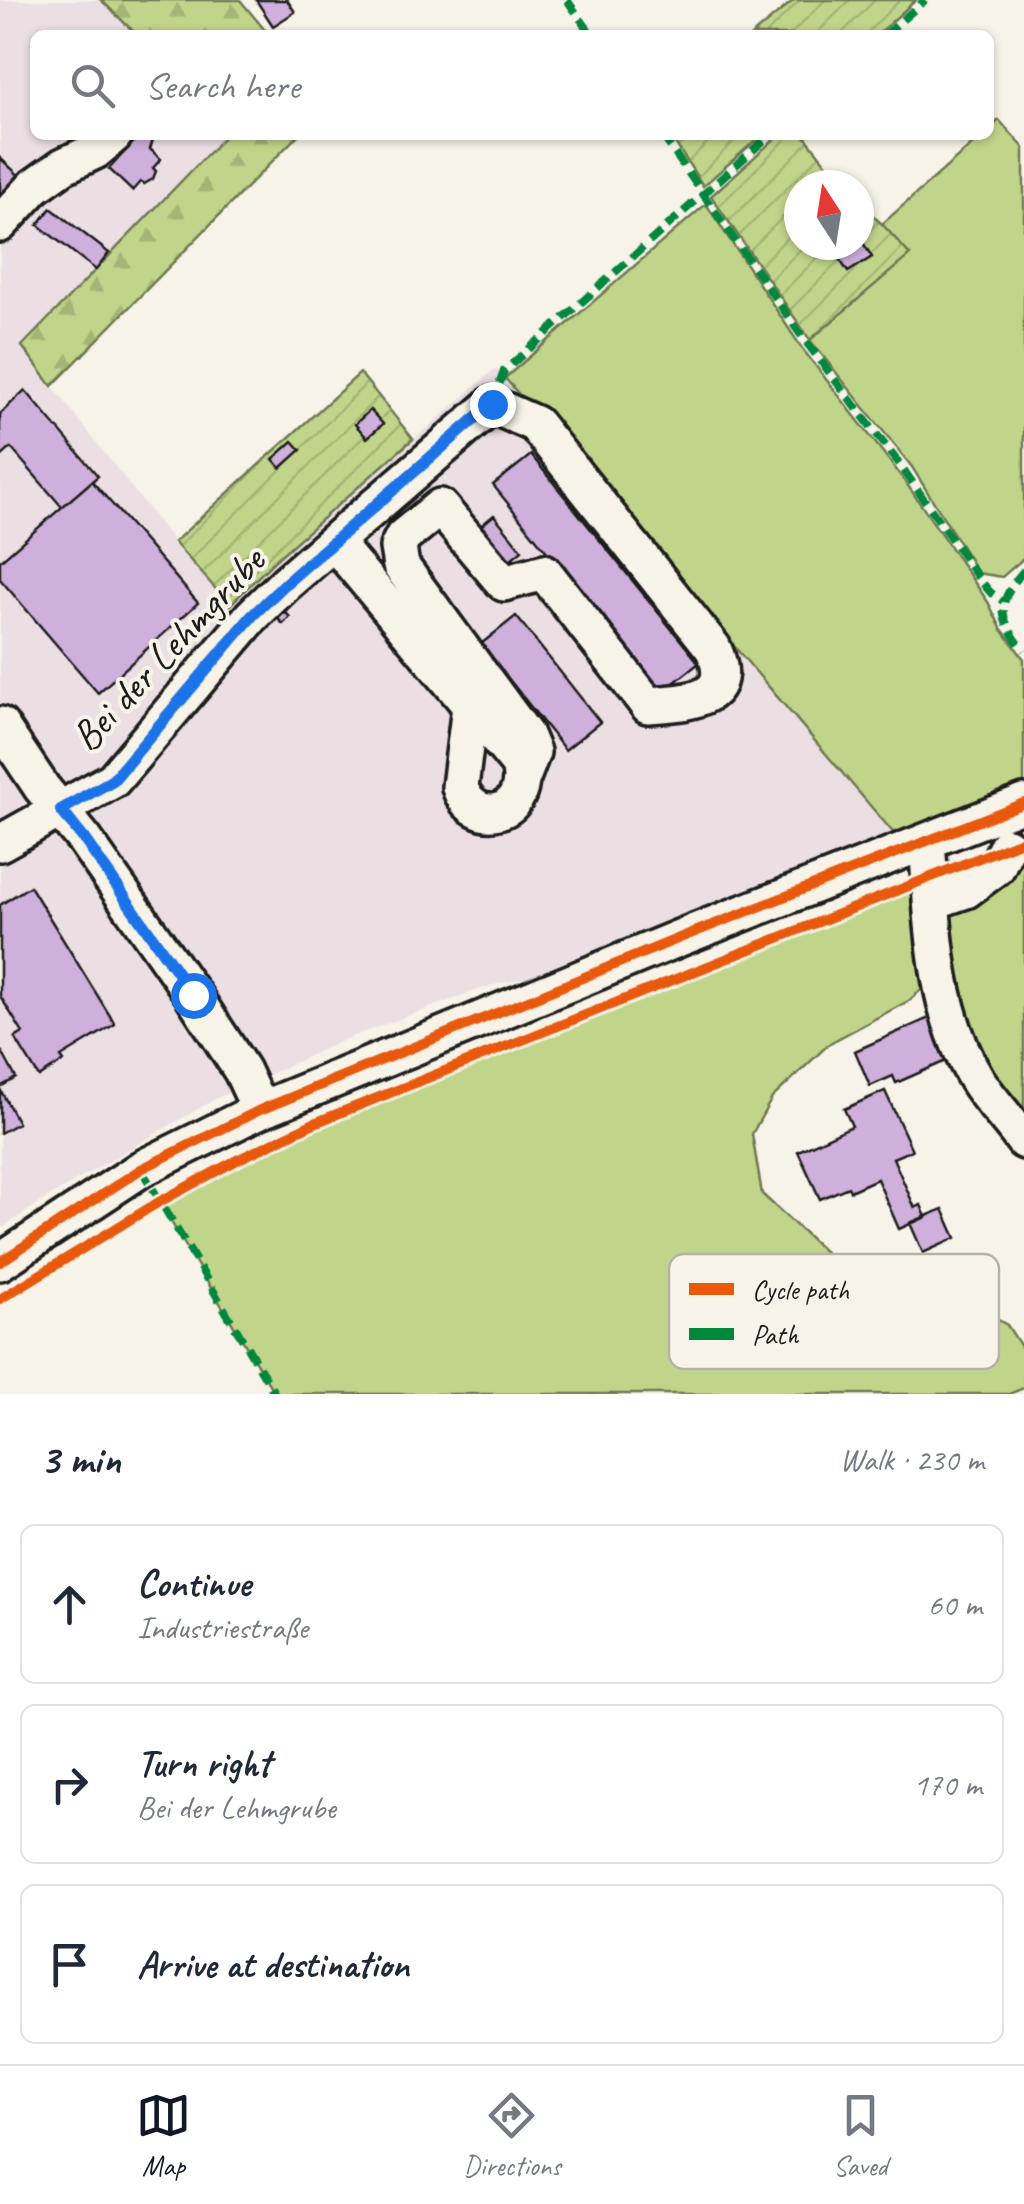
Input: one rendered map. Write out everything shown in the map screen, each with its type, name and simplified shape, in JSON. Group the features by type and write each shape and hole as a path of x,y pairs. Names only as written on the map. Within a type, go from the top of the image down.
{"street":[{"path":"0,224 35,186 108,140"},
{"name":"Bei der Lehmgrube","path":"0,843 113,780 252,616 492,404 535,424 713,648 722,677 703,698 648,705 544,572 504,583 440,507 403,537 398,547 401,566 525,735 532,752 522,778"},
{"path":"335,543 470,706 518,764 520,792 514,803 502,809 475,808 464,799 460,786 470,706"},
{"path":"0,725 193,995 242,1071 260,1110"},
{"path":"0,1262 141,1169 260,1110 1024,802"},
{"path":"927,841 938,972 952,1024 975,1076 1024,1140"},
{"path":"930,902 966,890 997,868 1008,846"}],"shaded area":[{"path":"0,0 101,0 132,30 30,30 30,140 221,140 22,347 174,542 229,604 496,368 897,837 567,968 486,987 348,1038 215,1099 0,1229"}],"green space":[{"path":"101,0 240,0 265,30 132,30"},
{"path":"794,0 916,0 883,30 758,30"},
{"path":"999,120 1024,148 1024,558 1002,577 978,573 912,467 810,340 909,255 882,224 977,140 994,140 994,124"},
{"path":"221,140 293,140 52,386 22,346"},
{"path":"673,140 756,140 703,186"},
{"path":"773,140 808,140 831,170 784,170 784,260 874,260 874,217 910,255 810,340 711,196"},
{"path":"706,204 801,347 902,477 1024,659 1024,786 897,837 505,378"},
{"path":"360,373 413,439 274,561 230,605 174,542"},
{"path":"1024,840 1024,1129 982,1073 938,927 1007,846"},
{"path":"930,876 939,973 910,1000 830,1043 772,1098 752,1134 762,1194 827,1254 669,1254 669,1369 999,1369 999,1320 1007,1325 1024,1351 1024,1388 1009,1394 275,1394 159,1202 312,1124"}],"building":[{"path":"256,0 287,0 295,12 273,26"},
{"path":"135,140 153,140 150,149 161,159 153,168 153,179 140,182 132,191 109,169"},
{"path":"0,158 22,178 0,203"},
{"path":"51,208 109,253 96,270 38,225"},
{"path":"840,260 867,260 848,272"},
{"path":"25,390 98,476 62,507 11,448 0,458 0,414"},
{"path":"370,410 383,424 367,438 355,424"},
{"path":"293,441 301,450 281,468 273,459"},
{"path":"531,455 699,663 661,693 493,485"},
{"path":"92,481 198,603 98,693 0,579 0,561"},
{"path":"494,515 522,550 505,564 477,529"},
{"path":"283,610 290,617 283,624 276,617"},
{"path":"516,616 600,722 565,750 481,644"},
{"path":"30,886 115,1024 61,1057 64,1061 39,1077 15,1038 23,1033 0,996 0,905"},
{"path":"936,1015 955,1057 896,1083 893,1076 870,1086 855,1051"},
{"path":"0,1053 16,1078 0,1087"},
{"path":"0,1089 18,1123 0,1133"},
{"path":"885,1091 912,1150 893,1158 915,1208 921,1205 926,1217 899,1229 877,1179 820,1199 798,1151 852,1126 844,1109"},
{"path":"943,1209 956,1238 923,1253 910,1223"}],"marked path":[{"path":"567,0 588,30"},
{"path":"891,30 925,0"},
{"path":"665,140 803,338 901,466 977,576 1003,601"},
{"path":"492,405 504,371 764,140"},
{"path":"1024,570 1008,592 1003,610 1024,651"},
{"path":"141,1169 275,1394"}],"cycle path":[{"path":"0,1262 141,1169 260,1110 682,937 1024,803"},
{"path":"0,1299 159,1202 312,1124 1024,840"}],"route":[{"path":"193,995 61,810 113,780 252,616 492,404"}]}
